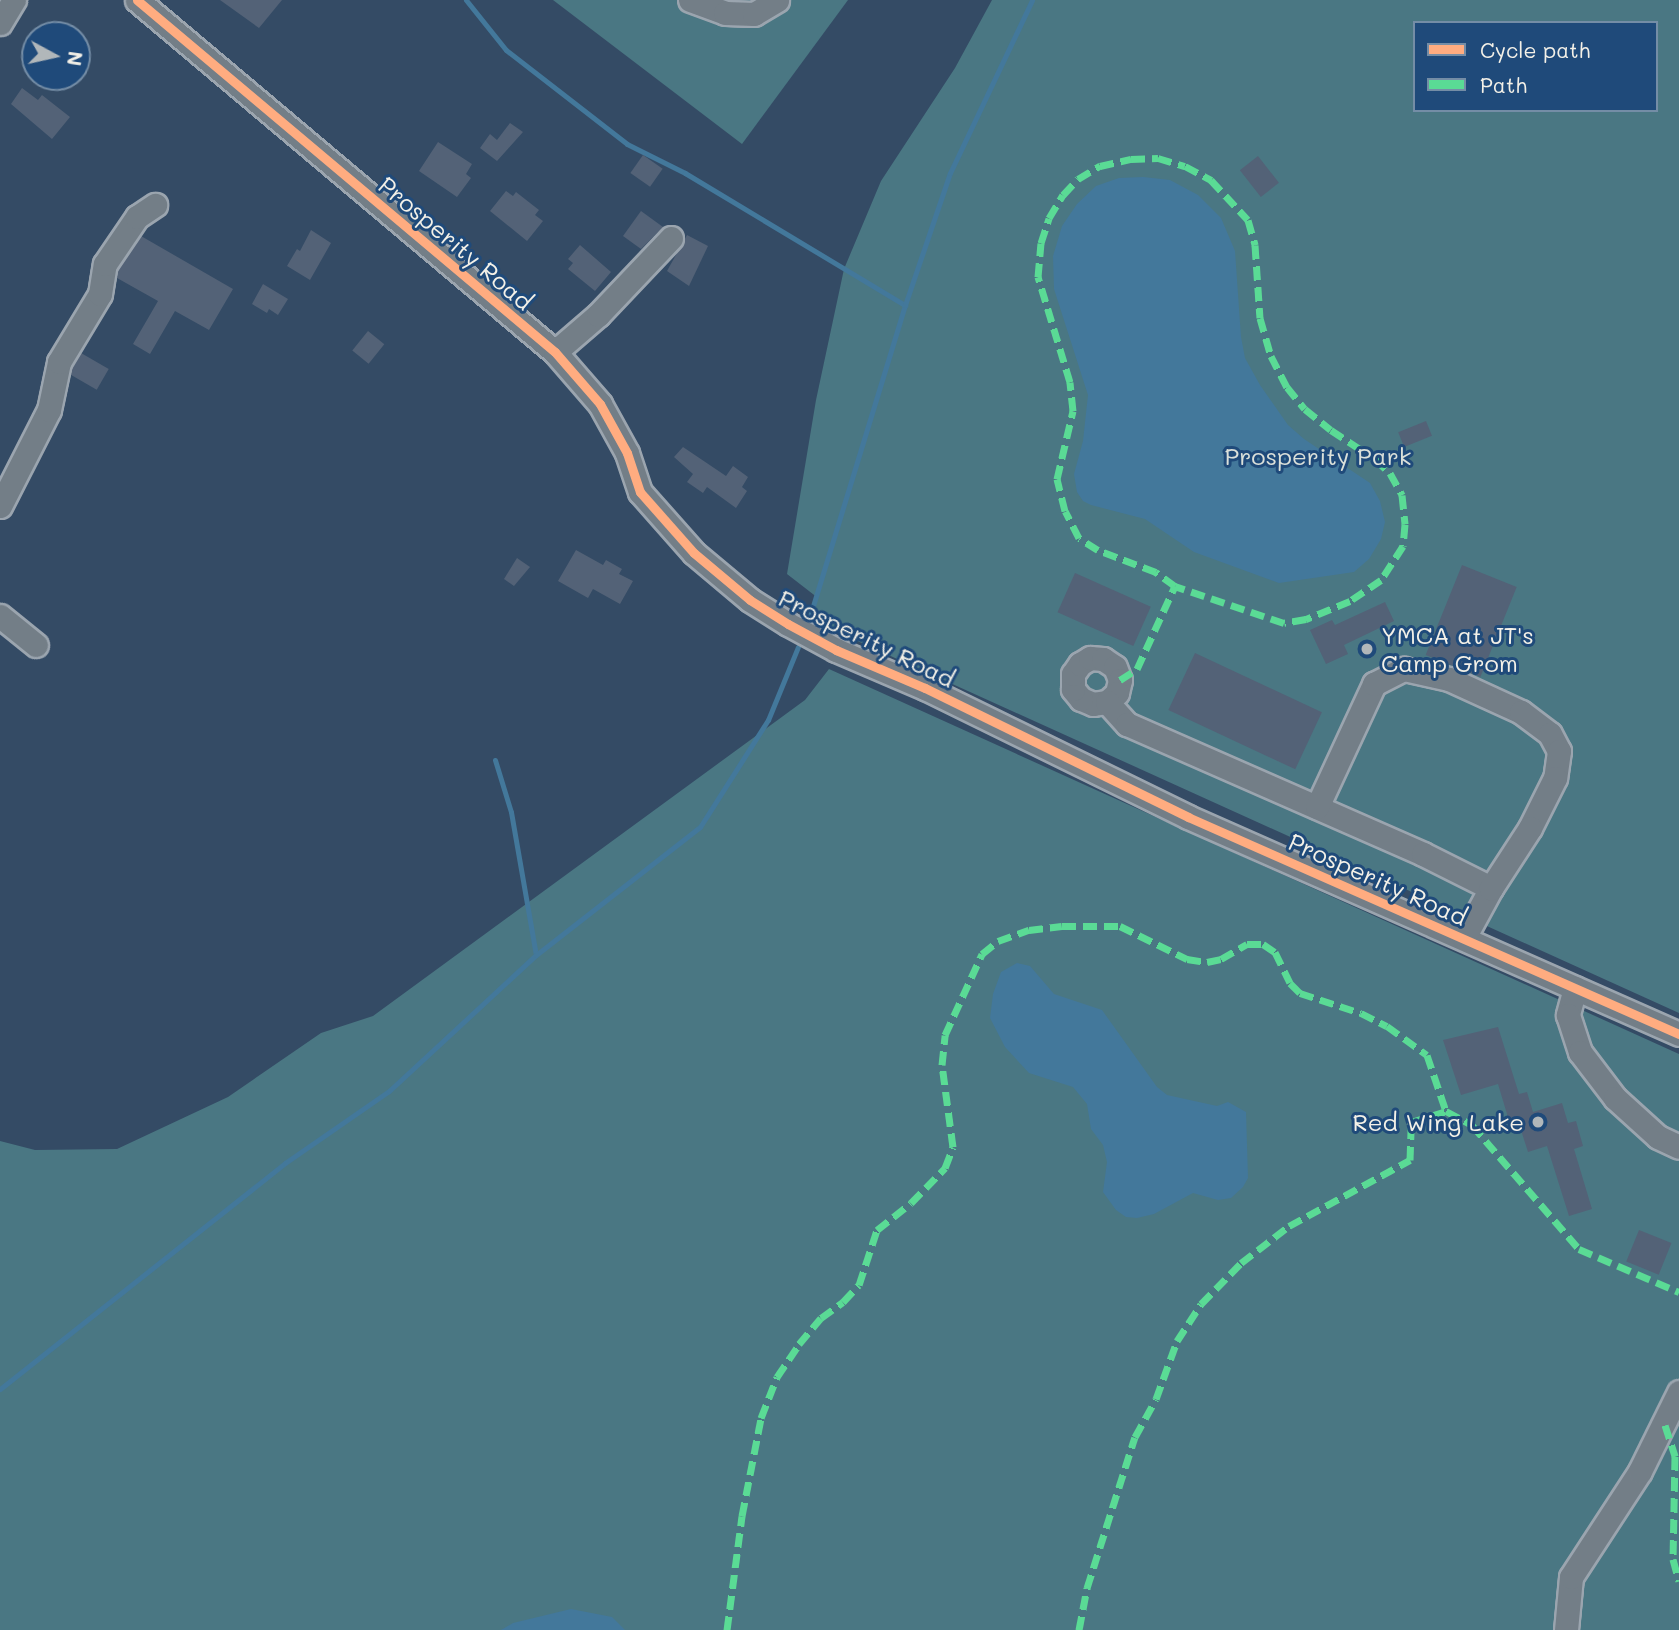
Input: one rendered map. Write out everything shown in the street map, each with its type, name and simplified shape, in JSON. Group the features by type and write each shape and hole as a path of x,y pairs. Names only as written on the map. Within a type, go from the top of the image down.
{"street":[{"path":"0,23 14,0"},
{"name":"Prosperity Road","path":"137,0 555,352 600,404 627,453 640,492 663,520 721,577 788,624 1188,817 1679,1034"},
{"path":"690,0 725,13 754,14 777,0"},
{"path":"0,506 49,410 59,362 100,294 105,264 137,216 155,205"},
{"path":"555,352 598,315 671,238"},
{"path":"0,616 36,645"},
{"path":"1317,807 1374,684 1404,669 1449,679 1521,712 1550,734 1559,751 1555,778 1530,828 1491,888 1464,938"},
{"path":"1107,702 1127,723 1491,888"},
{"path":"1575,988 1568,1015 1580,1052 1615,1098 1658,1137 1679,1147"},
{"path":"1566,1630 1571,1577 1640,1471 1679,1392"}],"green space":[{"path":"553,0 848,0 742,144"},
{"name":"Prosperity Park","path":"992,0 1679,0 1679,1013 809,619 818,598 787,574 816,400 844,269 881,181 955,68"},
{"path":"829,669 1679,1054 1679,1630 0,1630 0,1141 35,1150 117,1149 228,1097 321,1033 373,1016 805,700"}],"water":[{"path":"1119,178 1170,180 1198,195 1221,218 1235,251 1245,358 1260,385 1288,425 1304,439 1370,483 1380,501 1385,522 1381,539 1369,559 1354,572 1279,583 1194,552 1145,519 1091,505 1083,501 1077,492 1074,474 1083,441 1088,395 1054,289 1053,256 1062,226 1077,204 1096,186"},
{"path":"1017,963 1030,966 1054,994 1102,1010 1157,1087 1167,1095 1217,1106 1228,1102 1246,1112 1248,1178 1243,1187 1231,1198 1218,1200 1193,1193 1154,1214 1137,1218 1126,1217 1116,1210 1103,1192 1107,1162 1103,1145 1091,1129 1087,1104 1073,1087 1029,1073 1005,1047 990,1018 993,994 1001,972"},
{"path":"571,1609 612,1617 625,1630 501,1630 513,1623"}],"building":[{"path":"220,0 282,0 259,28"},
{"path":"21,89 38,100 42,95 70,117 52,139 11,104"},
{"path":"510,123 523,132 497,161 480,148 490,134 497,140"},
{"path":"438,142 472,164 466,174 471,178 457,197 419,171"},
{"path":"643,155 663,169 650,187 630,173"},
{"path":"1258,156 1279,183 1261,197 1240,170"},
{"path":"506,191 513,196 516,192 539,210 535,215 543,221 527,241 490,211"},
{"path":"641,211 663,227 641,249 623,236"},
{"path":"311,230 331,243 310,280 287,266 297,249 300,251"},
{"path":"687,235 708,246 689,286 667,271"},
{"path":"141,236 233,289 209,330 175,311 150,354 133,344 158,301 117,278 118,269"},
{"path":"580,245 611,272 595,291 568,269 573,263 568,259"},
{"path":"263,284 288,299 278,315 269,309 267,313 252,304"},
{"path":"368,331 384,344 369,364 352,350"},
{"path":"81,353 109,369 97,390 69,374"},
{"path":"1426,421 1432,436 1404,447 1398,432"},
{"path":"683,447 726,476 733,466 748,477 742,487 747,491 736,508 707,487 703,493 687,482 693,474 674,457"},
{"path":"576,550 603,565 606,560 622,569 619,574 633,581 620,604 593,589 588,598 558,581"},
{"path":"517,558 530,567 514,586 504,579"},
{"path":"1462,565 1517,587 1480,677 1426,655"},
{"path":"1075,573 1151,607 1133,646 1058,612"},
{"path":"1385,602 1394,621 1344,645 1348,654 1326,664 1310,630 1332,620 1335,625"},
{"path":"1195,653 1322,712 1295,769 1168,710"},
{"name":"Red Wing Lake","path":"1498,1027 1519,1094 1527,1092 1533,1112 1562,1103 1568,1123 1576,1121 1583,1146 1574,1149 1592,1209 1569,1216 1547,1146 1528,1152 1518,1121 1510,1124 1498,1084 1461,1095 1443,1040"},
{"path":"1639,1230 1671,1243 1659,1275 1626,1262"}],"waterway":[{"path":"466,0 506,50 627,144 685,173 905,305"},
{"path":"809,619 905,305 950,173 1032,0"},
{"path":"0,1389 285,1163 389,1091 536,955 700,827 768,720 798,647"},
{"path":"495,760 511,812 536,955"}],"marked path":[{"path":"1120,680 1137,669 1175,586 1156,572 1098,550 1079,538 1065,511 1057,479 1073,411 1070,382 1038,277 1041,243 1049,218 1063,195 1078,179 1100,166 1131,159 1158,158 1185,166 1211,180 1248,220 1255,245 1260,318 1271,356 1287,387 1305,409 1375,459 1390,473 1402,495 1405,524 1403,546 1381,580 1350,601 1306,619 1284,623 1175,586"},
{"path":"727,1630 742,1516 761,1418 777,1377 821,1318 843,1302 859,1285 877,1230 911,1203 945,1168 953,1147 942,1065 945,1035 982,954 998,941 1029,930 1062,926 1120,926 1187,959 1207,962 1221,959 1247,944 1263,944 1275,952 1290,983 1300,993 1361,1013 1387,1026 1427,1055 1446,1111"},
{"path":"1079,1630 1087,1588 1135,1437 1156,1399 1177,1341 1201,1304 1241,1263 1289,1226 1410,1160 1411,1122 1446,1111 1472,1125 1579,1249 1679,1292"},
{"path":"1665,1425 1675,1456 1673,1559 1679,1581"}],"cycle path":[{"path":"137,0 555,352 600,404 627,453 640,492 694,553 750,600 836,650 925,688 1188,817 1679,1034"}],"place":[{"name":"YMCA at JT's Camp Grom","path":"1367,649"},
{"name":"Red Wing Lake","path":"1538,1122"}]}
